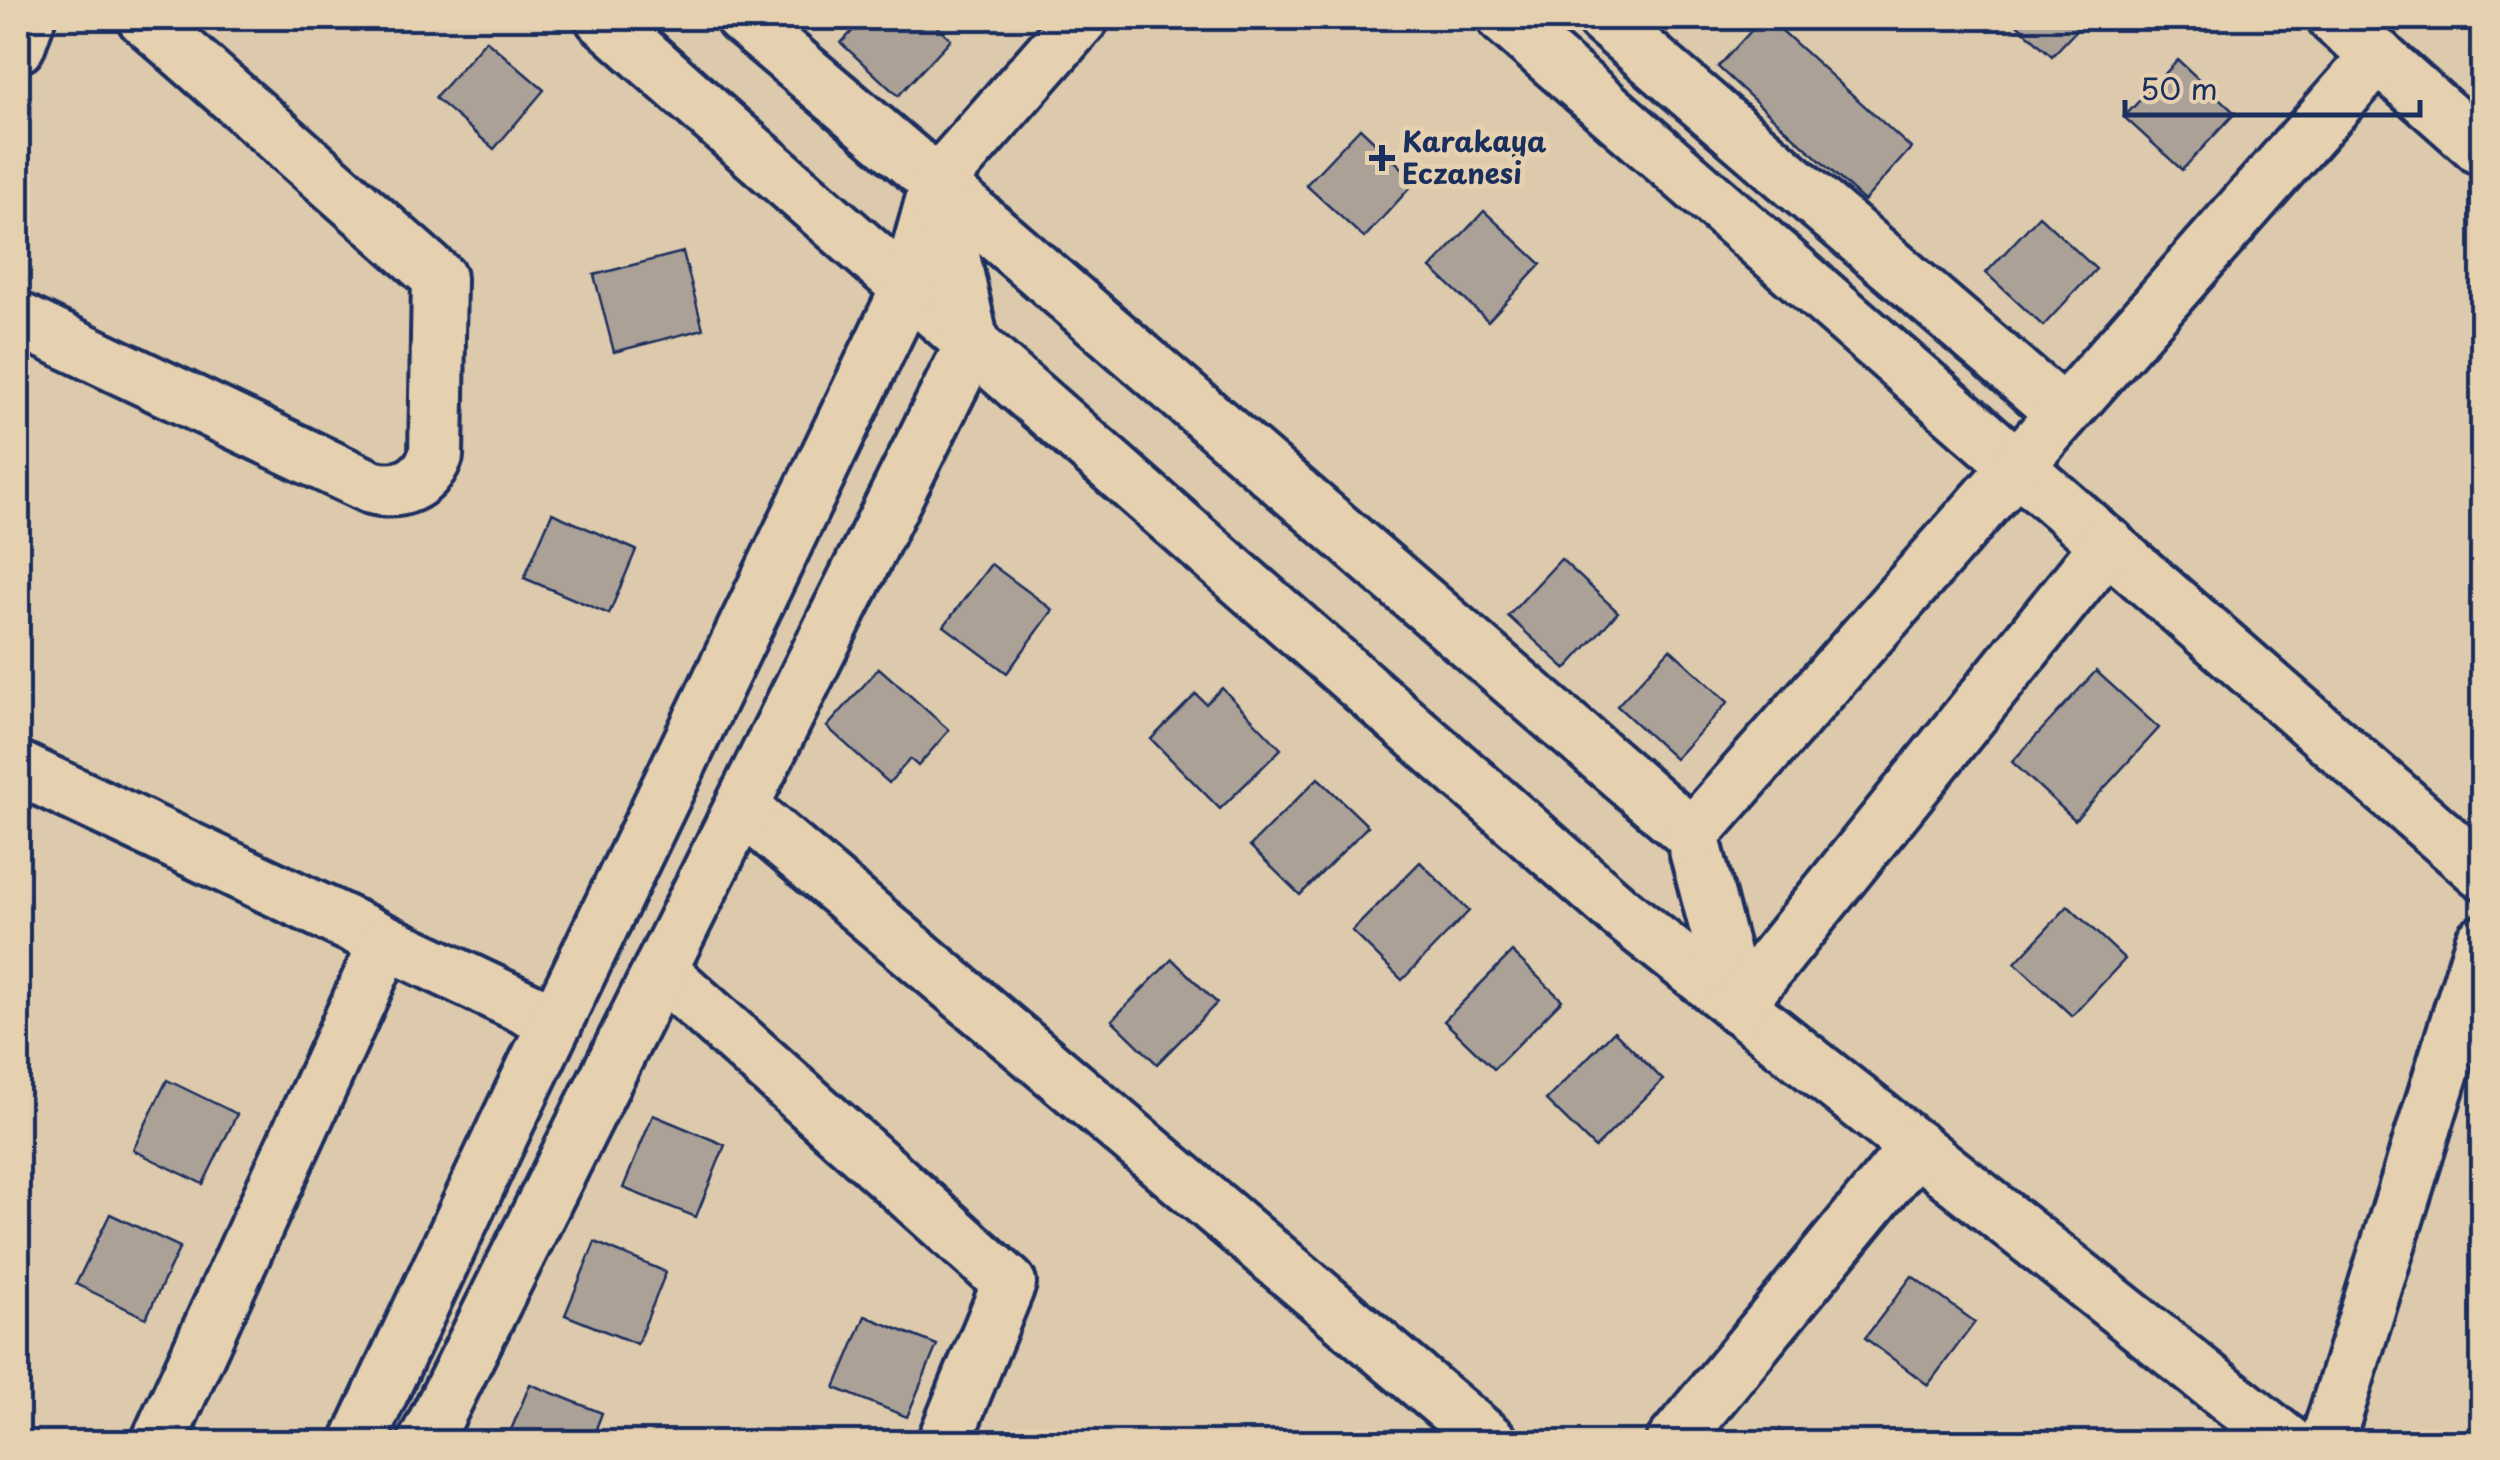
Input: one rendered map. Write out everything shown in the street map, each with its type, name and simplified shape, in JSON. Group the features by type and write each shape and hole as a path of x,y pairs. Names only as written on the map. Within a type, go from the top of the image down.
{"street":[{"path":"18,46 28,18"},
{"path":"18,320 371,486 398,490 422,478 431,468 436,456 440,278 144,18"},
{"path":"602,18 1621,913 2287,1442"},
{"path":"742,18 1692,835 1737,1006"},
{"path":"358,1442 908,288 937,183 1082,18"},
{"path":"1504,18 2482,872"},
{"path":"1603,18 2062,413"},
{"path":"2334,18 2482,149"},
{"path":"1692,835 2378,56"},
{"path":"426,1442 972,344 937,183"},
{"path":"1737,1006 2108,544"},
{"path":"18,768 556,1022"},
{"path":"742,807 1490,1442"},
{"path":"158,1442 386,942"},
{"path":"2328,1442 2482,942"},
{"path":"660,970 1009,1283 944,1442"},
{"path":"1673,1442 1916,1148"}],"building":[{"path":"865,18 928,18 951,39 898,96 841,43"},
{"path":"1763,18 1768,18 1911,148 1864,201 1718,67"},
{"path":"2010,18 2088,18 2052,56"},
{"path":"486,40 544,90 494,149 435,98"},
{"path":"2178,60 2235,113 2182,170 2124,117"},
{"path":"1360,128 1416,181 1364,238 1306,185"},
{"path":"1484,211 1541,264 1488,321 1431,268"},
{"path":"2039,216 2096,269 2043,326 1986,273"},
{"path":"683,252 703,329 614,352 594,275"},
{"path":"552,513 636,550 609,614 524,578"},
{"path":"1561,559 1618,612 1566,669 1508,616"},
{"path":"991,564 1053,610 1007,673 944,626"},
{"path":"1670,649 1728,702 1675,759 1617,706"},
{"path":"879,668 949,730 918,766 910,759 889,783 827,727"},
{"path":"2096,671 2159,728 2075,820 2012,762"},
{"path":"1222,688 1281,749 1220,809 1151,739 1196,694 1206,704"},
{"path":"1318,778 1368,826 1300,895 1250,846"},
{"path":"1420,862 1469,911 1402,980 1352,931"},
{"path":"2068,906 2125,959 2072,1016 2015,963"},
{"path":"1512,952 1562,1000 1494,1069 1444,1021"},
{"path":"1172,959 1217,1003 1157,1064 1112,1020"},
{"path":"1614,1031 1663,1080 1595,1148 1546,1100"},
{"path":"167,1080 237,1114 203,1184 133,1150"},
{"path":"653,1115 725,1145 696,1217 623,1188"},
{"path":"110,1214 180,1247 146,1318 76,1284"},
{"path":"595,1242 666,1272 637,1344 565,1315"},
{"path":"1912,1276 1975,1322 1928,1385 1865,1338"},
{"path":"865,1316 937,1345 907,1417 835,1388"},
{"path":"530,1384 602,1413 591,1442 506,1442"},
{"path":"1780,1429 1795,1442 1768,1442"}],"place":[{"name":"Karakaya Eczanesi","path":"1382,158"}]}
